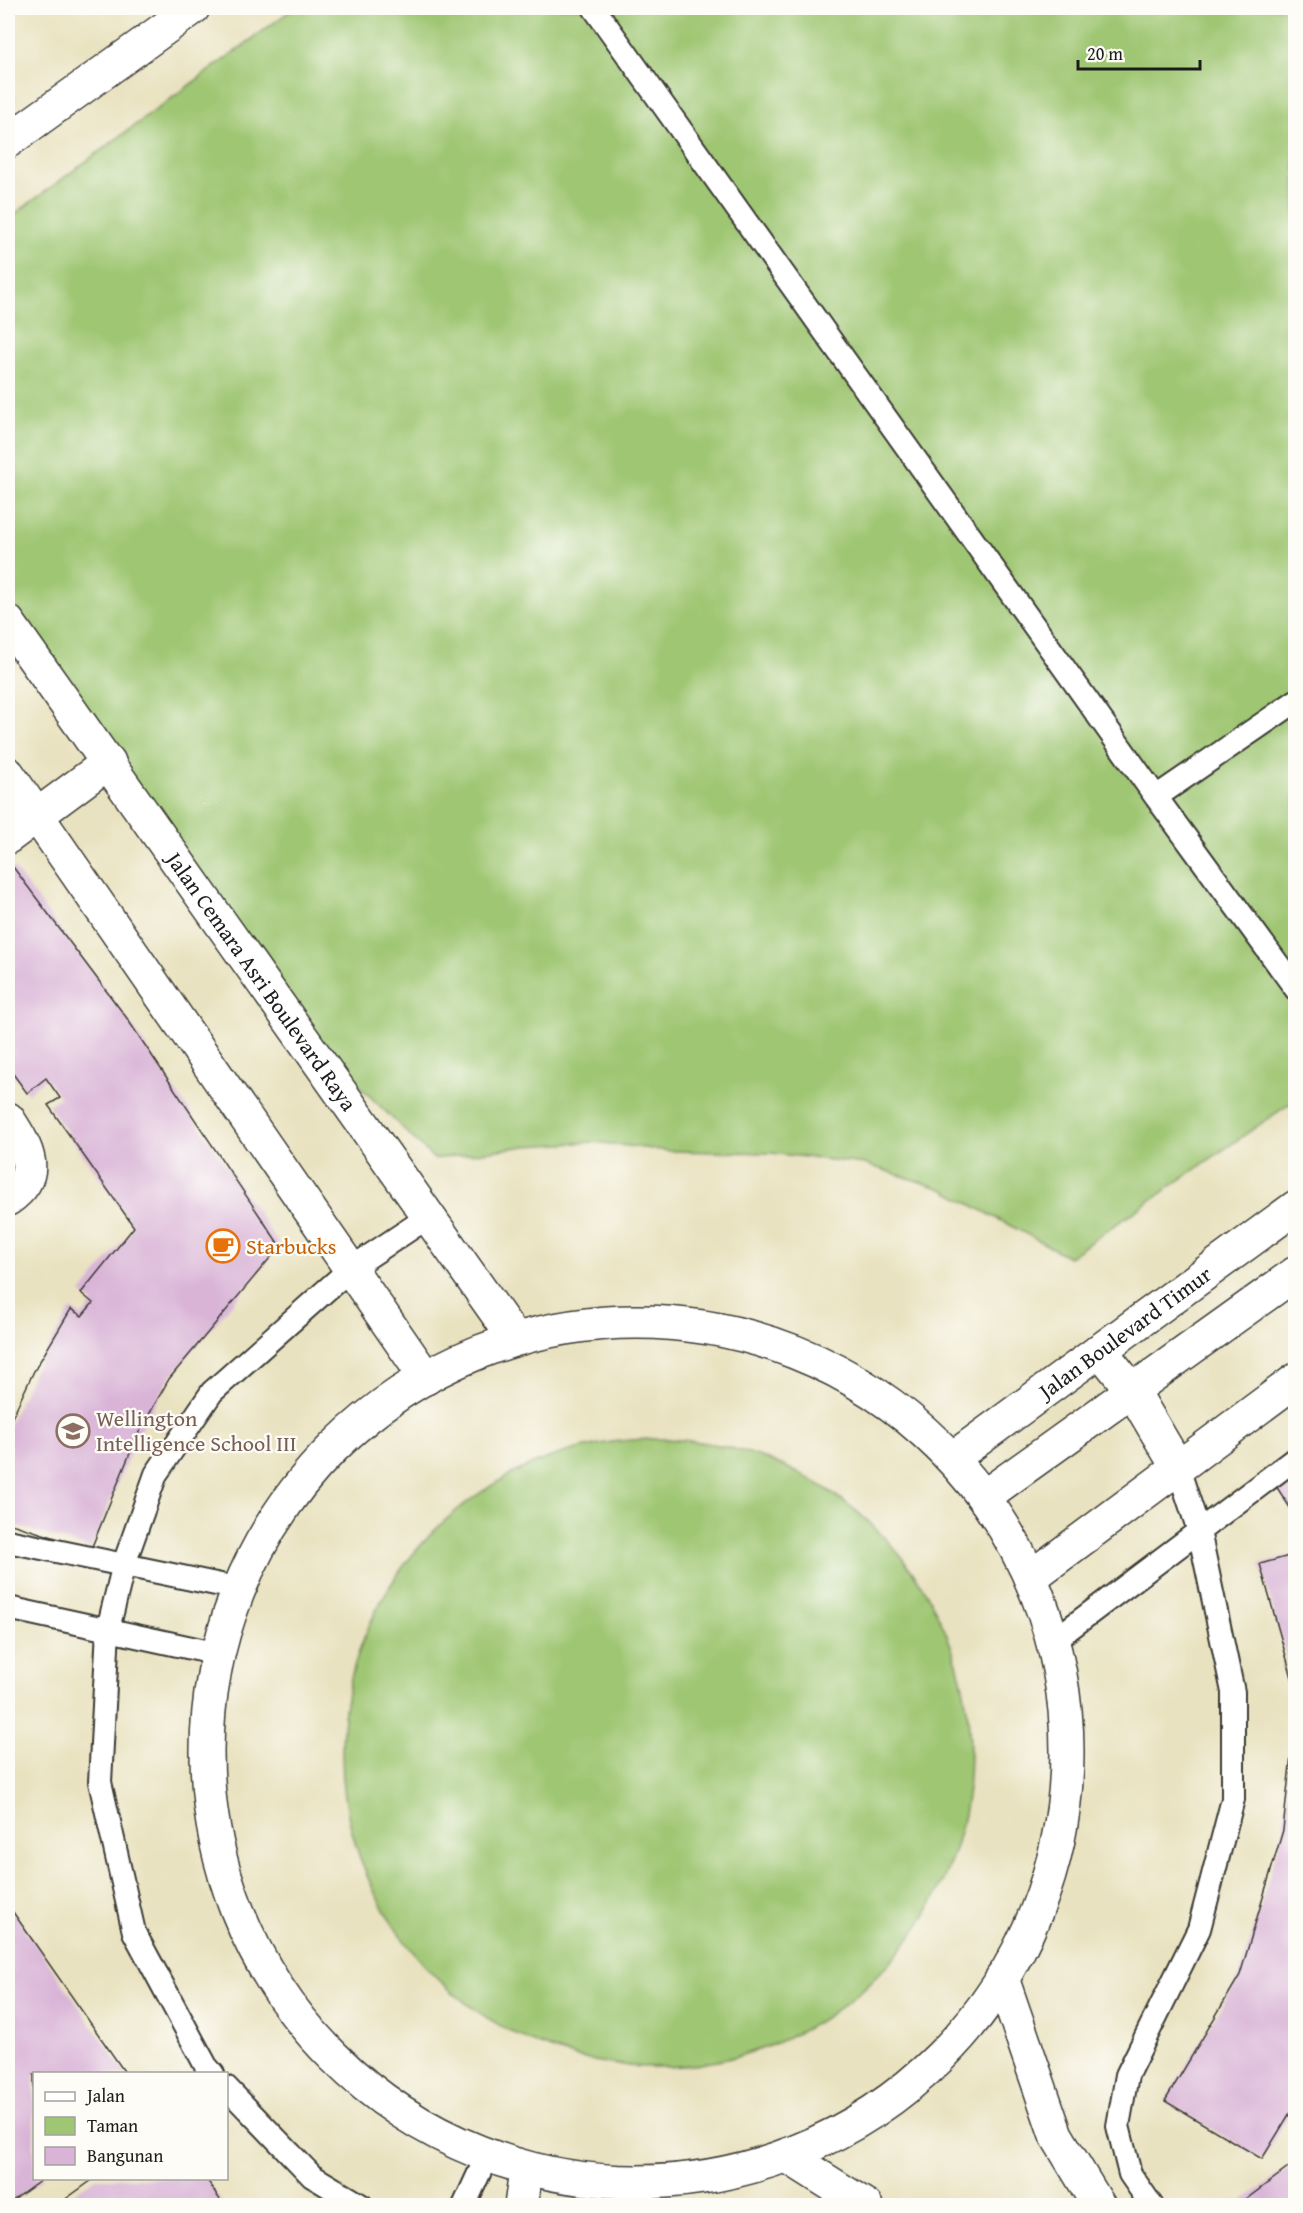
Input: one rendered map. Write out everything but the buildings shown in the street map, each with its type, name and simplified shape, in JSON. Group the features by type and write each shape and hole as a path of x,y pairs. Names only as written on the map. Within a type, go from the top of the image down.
{"street":[{"path":"8,141 193,8"},
{"name":"Jalan Cemara Asri Boulevard Raya","path":"8,622 515,1339"},
{"path":"8,837 109,762"},
{"path":"8,774 426,1378"},
{"path":"8,1119 28,1151 28,1174 8,1199"},
{"name":"Jalan Boulevard Timur","path":"953,1458 1296,1207"},
{"path":"984,1496 1296,1273"},
{"path":"645,1321 704,1325 751,1335 797,1350 840,1370 881,1395 919,1425 953,1458 984,1496 1010,1535 1031,1577 1053,1641 1066,1710 1066,1780 1056,1849 1034,1916 1002,1978 944,2053 872,2113 787,2156 723,2175 657,2184 592,2182 526,2170 486,2158 429,2132 377,2098 331,2057 290,2010 257,1957 232,1900 215,1839 207,1778 208,1715 219,1654 240,1589 273,1525 315,1467 367,1418 426,1378 469,1356 515,1339 561,1328 609,1322 645,1321"},
{"path":"1100,1350 1132,1390 1178,1468"},
{"path":"1031,1577 1296,1380"},
{"path":"1002,1978 1056,2135 1099,2205"},
{"path":"787,2156 866,2205"},
{"path":"520,2205 526,2170"}],"lane":[{"path":"594,8 1296,989"},
{"path":"1156,796 1296,701"},
{"path":"212,2072 206,2066 134,1932 100,1782 108,1629 124,1564 156,1474 212,1392 350,1269 428,1217"},
{"path":"1053,1641 1296,1458"},
{"path":"1152,2205 1130,2174 1118,2126 1127,2075 1199,1929 1233,1799 1233,1692 1199,1531 1178,1468"},
{"path":"8,1541 240,1589"},
{"path":"8,1608 219,1654"},
{"path":"228,2089 312,2176 362,2205"},
{"path":"464,2205 486,2158"}],"green space":[{"path":"294,8 1295,8 1295,1100 1069,1257 942,1189 865,1164 771,1153 669,1151 594,1142 526,1146 434,1159 337,1064 8,606 8,219"},
{"path":"656,1439 717,1445 776,1463 830,1492 878,1531 917,1579 946,1633 964,1692 970,1753 964,1814 946,1873 917,1927 878,1975 830,2014 776,2043 717,2061 656,2067 595,2061 536,2043 482,2014 434,1975 395,1927 366,1873 348,1814 342,1753 348,1692 366,1633 395,1579 434,1531 482,1492 536,1463 595,1445"}],"place":[{"name":"Starbucks","path":"223,1246"},
{"name":"Wellington Intelligence School III","path":"73,1431"}]}
